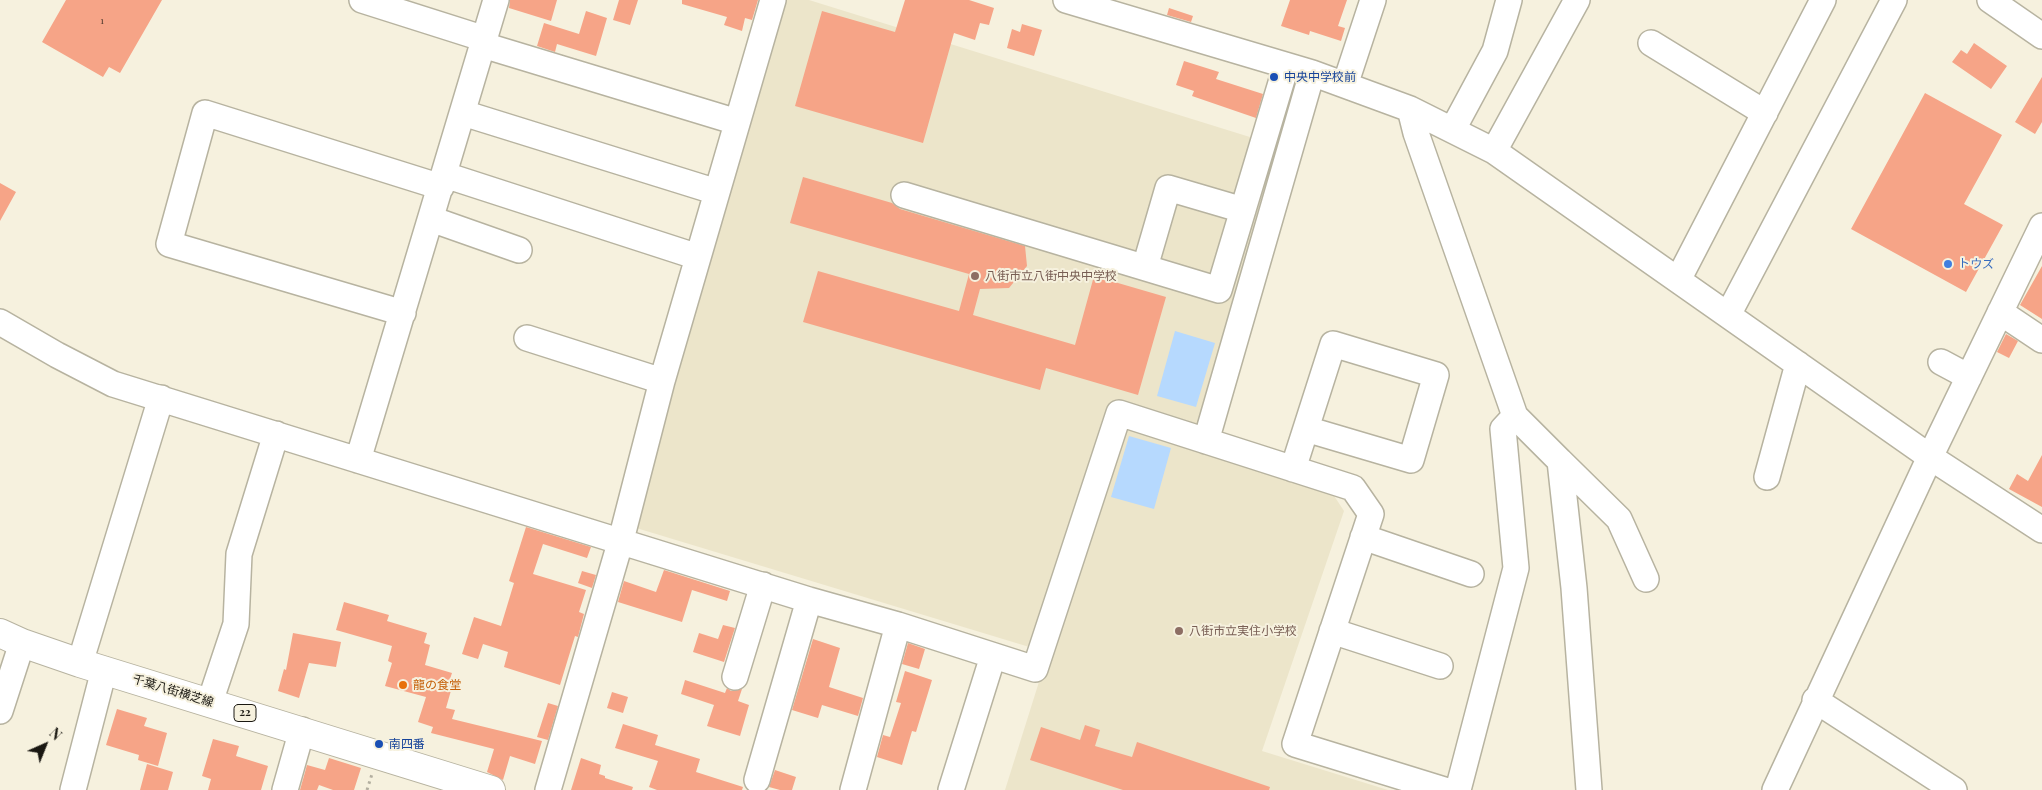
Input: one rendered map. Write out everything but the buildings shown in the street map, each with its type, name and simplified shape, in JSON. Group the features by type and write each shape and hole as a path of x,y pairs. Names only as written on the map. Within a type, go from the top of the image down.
{"main road":[{"name":"千葉八街横芝線","path":"11,638 92,666 491,790"}],"street":[{"path":"362,0 484,42 738,122"},
{"path":"358,460 432,219 496,0"},
{"path":"548,790 621,540 662,381 773,0"},
{"path":"1066,0 1312,73 1410,109 1494,151 1728,315 1795,356 1930,457 2042,530"},
{"path":"1345,85 1373,0"},
{"path":"1453,129 1495,50 1509,0"},
{"path":"1494,151 1577,0"},
{"path":"1678,280 1823,0"},
{"path":"1728,315 1894,0"},
{"path":"1990,0 2042,36"},
{"path":"1651,43 1765,113"},
{"path":"904,195 1220,290 1286,66"},
{"path":"1206,441 1312,73"},
{"path":"1410,109 1416,133 1515,416 1619,519 1646,578"},
{"path":"403,313 169,244 205,113 698,257"},
{"path":"463,113 717,192"},
{"path":"1145,267 1168,188 1243,210"},
{"path":"432,219 519,250"},
{"path":"1775,790 1815,700 1930,457 2042,226"},
{"path":"2000,312 2042,340"},
{"path":"0,322 57,355 113,384 621,540 809,600 898,625 1036,670 1119,414 1353,488 1370,514 1295,744 1444,790"},
{"path":"527,338 662,381"},
{"path":"1293,469 1306,428 1333,344 1436,375 1411,460 1306,428"},
{"path":"1767,477 1795,356"},
{"path":"1941,362 1969,377"},
{"path":"73,790 92,666 161,398"},
{"path":"1458,790 1516,568 1503,430 1515,416"},
{"path":"210,702 236,624 239,554 276,434"},
{"path":"1560,461 1574,588 1589,790"},
{"path":"1363,537 1471,574"},
{"path":"735,677 763,585"},
{"path":"757,780 809,600"},
{"path":"853,790 898,625"},
{"path":"1332,631 1440,666"},
{"path":"0,711 11,638"},
{"path":"951,790 993,656"},
{"path":"1815,700 1954,790"},
{"path":"285,790 302,730"}],"shaded area":[{"name":"八街市立八街中央中学校","path":"783,0 809,0 1282,147 1201,433 1115,405 1036,649 633,527"},
{"name":"八街市立実住小学校","path":"1120,424 1329,488 1344,511 1262,751 1388,790 1005,790"}],"water":[{"path":"1175,331 1215,343 1196,407 1157,396"},
{"path":"1129,436 1171,448 1154,509 1111,497"}],"place":[{"name":"中央中学校前","path":"1274,77"},
{"name":"トウズ","path":"1948,264"},
{"name":"八街市立八街中央中学校","path":"975,276"},
{"name":"八街市立実住小学校","path":"1179,631"},
{"name":"龍の食堂","path":"403,685"},
{"name":"南四番","path":"379,744"}]}
